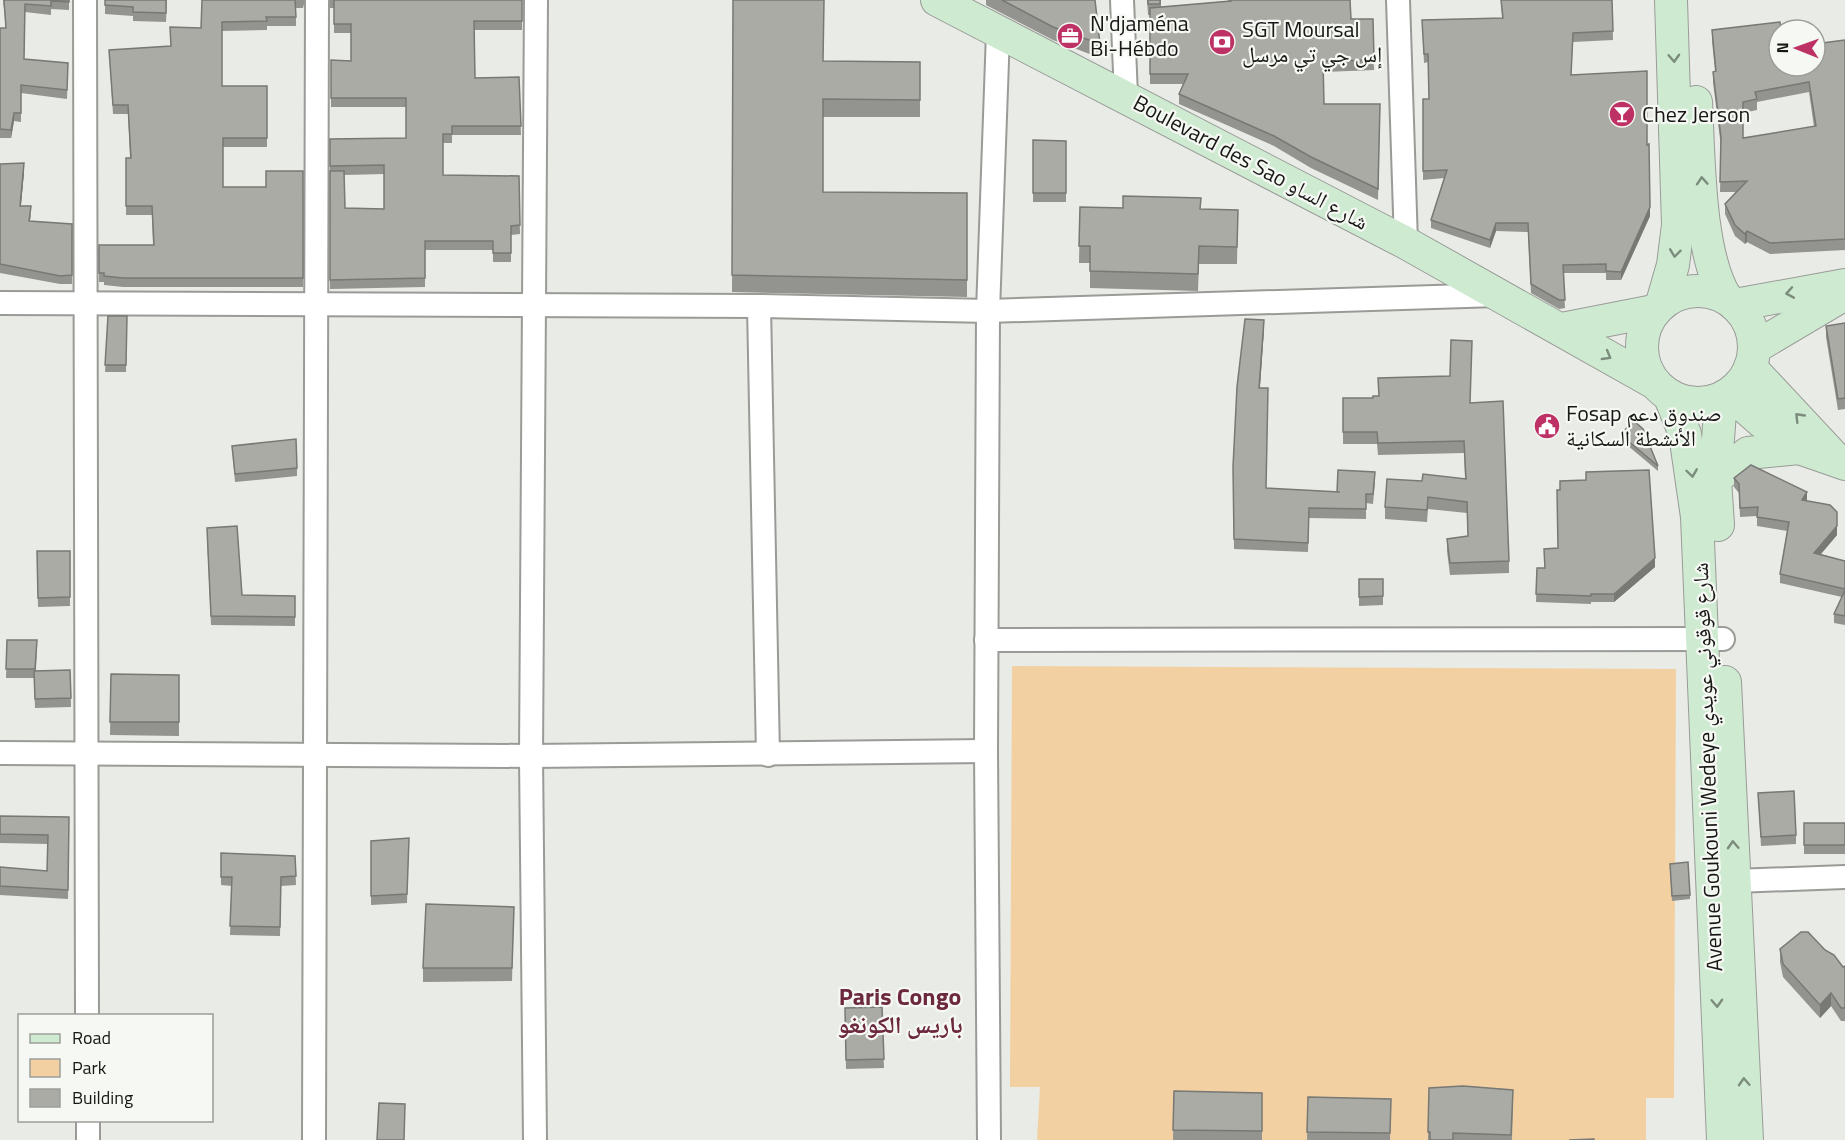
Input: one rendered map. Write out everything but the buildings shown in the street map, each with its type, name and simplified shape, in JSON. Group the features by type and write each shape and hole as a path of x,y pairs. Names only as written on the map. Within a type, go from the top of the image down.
{"street":[{"path":"85,0 84,754 87,1014"},
{"path":"314,1140 317,0"},
{"path":"535,1140 531,756 536,306 536,0"},
{"name":"Boulevard des Sao شارع الساو","path":"937,0 1406,243 1562,329 1662,390"},
{"path":"1122,0 1126,96"},
{"path":"1398,0 1406,243"},
{"path":"1671,0 1678,225 1673,265 1658,307 1644,328 1641,347 1644,365 1662,390 1696,404 1725,396 1742,382 1752,357 1752,331 1719,287 1705,229 1692,0"},
{"path":"989,1140 986,751 988,311 998,33"},
{"path":"1562,329 1658,307 1687,291 1701,290 1731,301 1845,285"},
{"path":"1752,357 1845,294"},
{"path":"0,303 759,306 988,311 1502,295"},
{"path":"759,306 768,755"},
{"path":"1752,357 1841,462"},
{"name":"Avenue Goukouni Wedeye شارع قوقوني عويدي","path":"1662,390 1685,434 1712,639 1735,881 1747,1140"},
{"path":"1725,396 1800,448 1841,462"},
{"name":"Avenue Goukouni Wedeye شارع قوقوني عويدي","path":"1723,1140 1712,639 1715,478 1725,396"},
{"path":"1715,478 1748,453 1800,448"},
{"path":"986,640 1712,639"},
{"path":"0,753 531,756 986,751"},
{"path":"1735,881 1845,877"},
{"path":"88,1122 88,1140"}],"green space":[{"path":"1012,666 1676,669 1674,1098 1646,1098 1646,1140 1037,1140 1040,1087 1010,1087"}],"place":[{"name":"N'djaména Bi-Hébdo","path":"1070,36"},
{"name":"SGT Moursal إس جي تي مرسل","path":"1222,42"},
{"name":"Chez Jerson","path":"1622,114"},
{"name":"Fosap صندوق دعم الأنشطة السكانية","path":"1547,426"}],"district":[{"name":"Paris Congo باريس الكونغو","path":"900,1011"}]}
